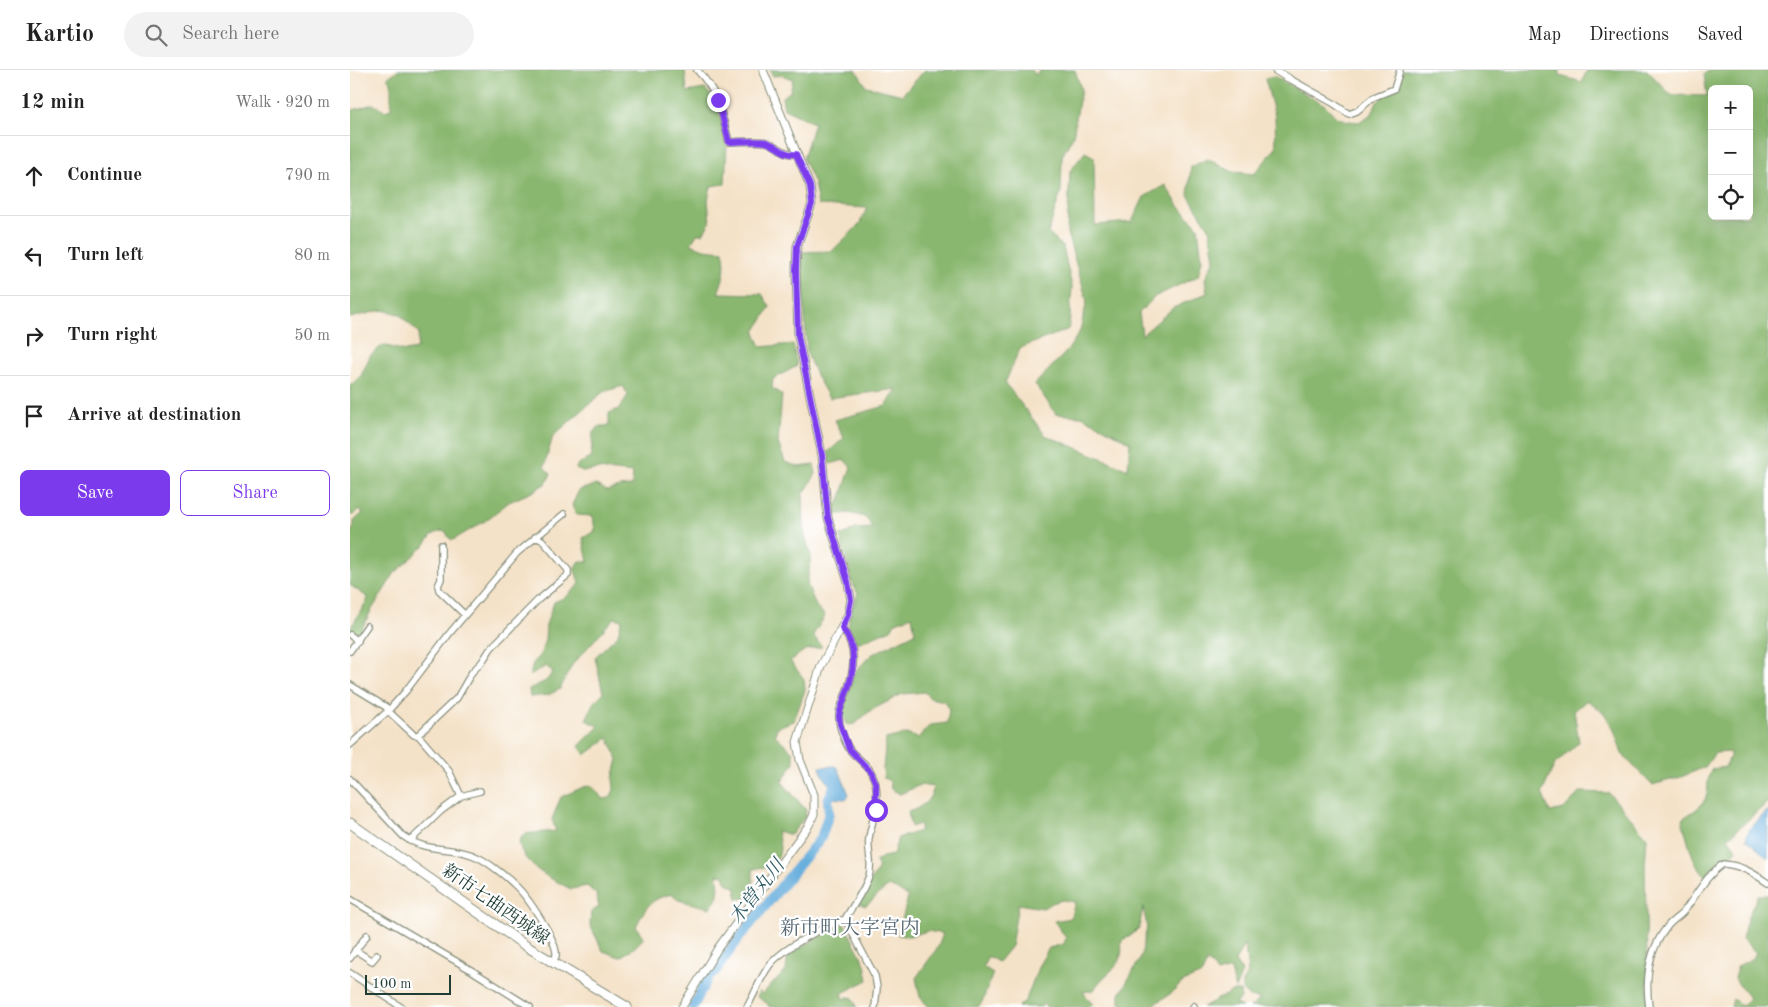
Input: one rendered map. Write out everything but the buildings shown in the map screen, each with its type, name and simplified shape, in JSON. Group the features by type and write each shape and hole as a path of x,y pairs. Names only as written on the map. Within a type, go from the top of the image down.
{"main road":[{"name":"新市七曲西城線","path":"350,823 552,963 627,1007"}],"street":[{"path":"697,70 709,83 718,100 729,142 766,142 791,155 796,154"},
{"path":"682,1007 718,948 809,825 814,814 814,795 800,760 797,742 821,666 848,615 851,600 848,582 828,518 822,455 798,336 797,246 812,204 810,186 763,70"},
{"path":"1275,70 1349,114 1357,111 1374,97 1394,89 1400,70"},
{"path":"350,745 388,711 405,692 465,615 517,553 564,514"},
{"path":"418,735 457,698 472,672 482,662 491,648 538,600 568,574 568,570 542,540 535,537"},
{"path":"441,545 441,579 438,586 439,590 465,615"},
{"path":"350,651 367,626"},
{"path":"747,1007 754,997 769,965 780,954 830,924 845,919 868,879 871,858 869,840 876,810 876,784 871,772 849,749 840,724 840,709 846,696 854,666 854,648 842,628"},
{"path":"350,635 358,641"},
{"path":"350,685 386,707 414,735 418,735 449,771 461,796"},
{"path":"350,779 410,841 431,849 462,852 476,857 516,886 546,927 556,953 552,963"},
{"path":"410,841 441,811 461,796 480,791"},
{"path":"1649,1007 1647,993 1648,966 1653,950 1667,926 1683,912 1705,881 1723,864 1734,865 1750,871 1768,883"},
{"path":"350,899 530,1007"},
{"path":"845,919 875,976 877,988 875,1007"},
{"path":"350,958 367,935"},
{"path":"355,950 372,961 377,955"},
{"path":"350,974 401,1007"}],"green space":[{"path":"398,70 685,70 687,92 705,89 715,100 727,143 725,184 711,186 708,200 710,222 703,234 697,234 691,244 704,249 723,251 724,272 718,293 762,294 770,307 755,332 761,347 793,344 797,366 773,379 772,388 782,395 778,443 785,462 799,467 814,465 816,474 803,495 804,533 811,556 807,584 816,606 825,616 813,635 822,647 805,650 790,661 804,679 805,690 794,721 777,727 775,735 792,751 794,762 782,782 806,810 805,817 791,835 777,831 780,846 778,858 772,869 763,867 753,869 753,883 747,898 737,899 736,888 727,883 724,875 717,874 718,892 716,900 710,908 678,900 673,894 659,898 645,909 636,927 644,938 634,948 620,957 603,951 590,925 591,912 599,907 596,894 587,886 571,889 538,870 525,858 519,841 524,834 556,831 552,819 561,797 591,785 603,799 610,798 614,790 613,779 618,759 608,738 585,755 579,746 599,726 586,720 594,702 603,693 595,657 618,635 622,620 614,618 572,665 560,689 548,695 530,697 529,689 546,681 553,672 546,666 530,676 533,663 540,656 545,640 546,625 554,602 566,597 580,584 574,568 580,561 588,562 583,538 595,531 593,516 576,515 572,505 579,490 596,485 607,491 632,486 633,473 598,469 583,472 576,469 578,464 591,458 593,432 600,426 609,426 609,413 619,409 628,395 623,386 603,392 553,436 544,467 551,474 546,483 534,491 509,502 485,521 453,540 449,538 446,532 441,531 432,535 423,547 394,574 358,636 350,633 350,629 368,599 350,585 350,533 354,527 354,521 363,513 359,510 350,515 350,384 361,376 370,356 383,345 405,351 417,349 419,333 399,314 382,310 350,318 350,111 373,104 385,111 391,109 391,82 387,78"},
{"path":"770,70 856,70 866,86 902,95 925,70 1032,70 1035,75 1041,70 1075,70 1081,89 1073,136 1062,156 1061,191 1048,233 1063,247 1072,287 1069,329 1020,348 1005,383 1045,435 1128,469 1130,442 1082,416 1056,414 1035,384 1068,350 1080,331 1087,301 1067,233 1070,171 1085,152 1094,157 1095,225 1132,222 1144,197 1165,185 1179,206 1198,227 1202,260 1198,276 1156,296 1139,313 1142,335 1173,308 1207,293 1205,279 1214,259 1209,228 1188,195 1191,167 1207,159 1233,172 1254,174 1276,148 1275,116 1265,79 1274,76 1325,105 1336,117 1359,122 1372,114 1376,103 1397,89 1403,70 1560,70 1560,76 1582,82 1587,70 1647,70 1671,95 1707,96 1704,74 1710,70 1768,70 1768,802 1728,838 1737,850 1729,857 1721,859 1705,876 1693,856 1682,819 1704,801 1712,769 1725,767 1730,757 1730,752 1715,753 1705,767 1681,777 1652,785 1622,754 1614,730 1604,713 1587,700 1574,711 1579,742 1555,764 1542,793 1550,812 1564,809 1580,792 1609,793 1647,837 1645,866 1648,1007 1250,1007 1260,999 1249,997 1242,989 1242,982 1248,973 1245,944 1235,961 1242,972 1235,989 1231,969 1217,973 1212,965 1207,962 1202,974 1183,982 1173,992 1150,1007 1126,1007 1120,1003 1120,994 1141,957 1147,926 1143,907 1139,929 1121,942 1122,951 1117,964 1094,990 1083,992 1093,1005 1090,1007 1046,1007 1044,1004 1041,1007 1018,1007 1026,1000 1039,965 1049,948 1064,944 1066,938 1054,921 1071,918 1075,902 1062,900 1043,908 1018,904 1011,946 998,962 988,956 983,967 993,973 982,1002 978,1007 929,1007 920,997 916,978 938,947 943,934 928,931 909,936 898,935 908,897 888,886 866,906 856,903 879,868 876,861 893,855 898,838 920,831 920,824 911,827 908,812 925,803 933,792 934,787 920,785 900,794 891,789 890,781 884,778 883,769 886,739 906,734 918,738 930,725 947,723 949,709 944,701 930,698 924,692 902,694 870,711 855,724 847,725 842,712 854,673 871,655 915,633 912,616 896,622 891,629 860,642 854,642 851,636 849,618 858,594 852,582 840,536 856,529 873,528 865,517 849,513 832,515 831,511 840,500 851,467 844,460 830,464 826,454 844,438 835,420 886,406 897,389 829,398 807,354 801,252 832,251 859,225 867,208 818,205 814,183 803,159 814,123 784,109 782,97 790,92 793,79 781,75 773,76"},
{"path":"1758,895 1768,895 1768,1007 1731,1007 1733,999 1742,1006 1749,998 1734,978 1738,966 1751,959 1756,953 1742,939 1747,919"},
{"path":"842,924 845,925 865,964 868,980 842,993 844,999 848,997 853,998 857,1007 769,1007 768,1004 757,997 759,991 762,994 786,971 788,955"},
{"path":"1240,991 1241,999 1235,1004 1242,1007 1203,1007 1231,992"}],"water":[{"path":"835,766 838,768 848,792 849,796 845,799 833,798 833,793 820,767"},
{"path":"1768,810 1768,858 1746,839 1749,830"}],"waterway":[{"name":"木曽丸川","path":"693,1007 709,975 714,973 739,938 821,838 829,813 828,800 833,789"}],"district":[{"name":"新市町大字宮内","path":"850,927"}],"route":[{"path":"718,100 729,142 766,142 791,155 796,154 810,186 812,204 797,246 798,336 822,455 828,518 848,582 851,600 848,615 842,628 854,648 854,666 846,696 840,709 840,724 849,749 871,772 876,784 876,810"}]}
